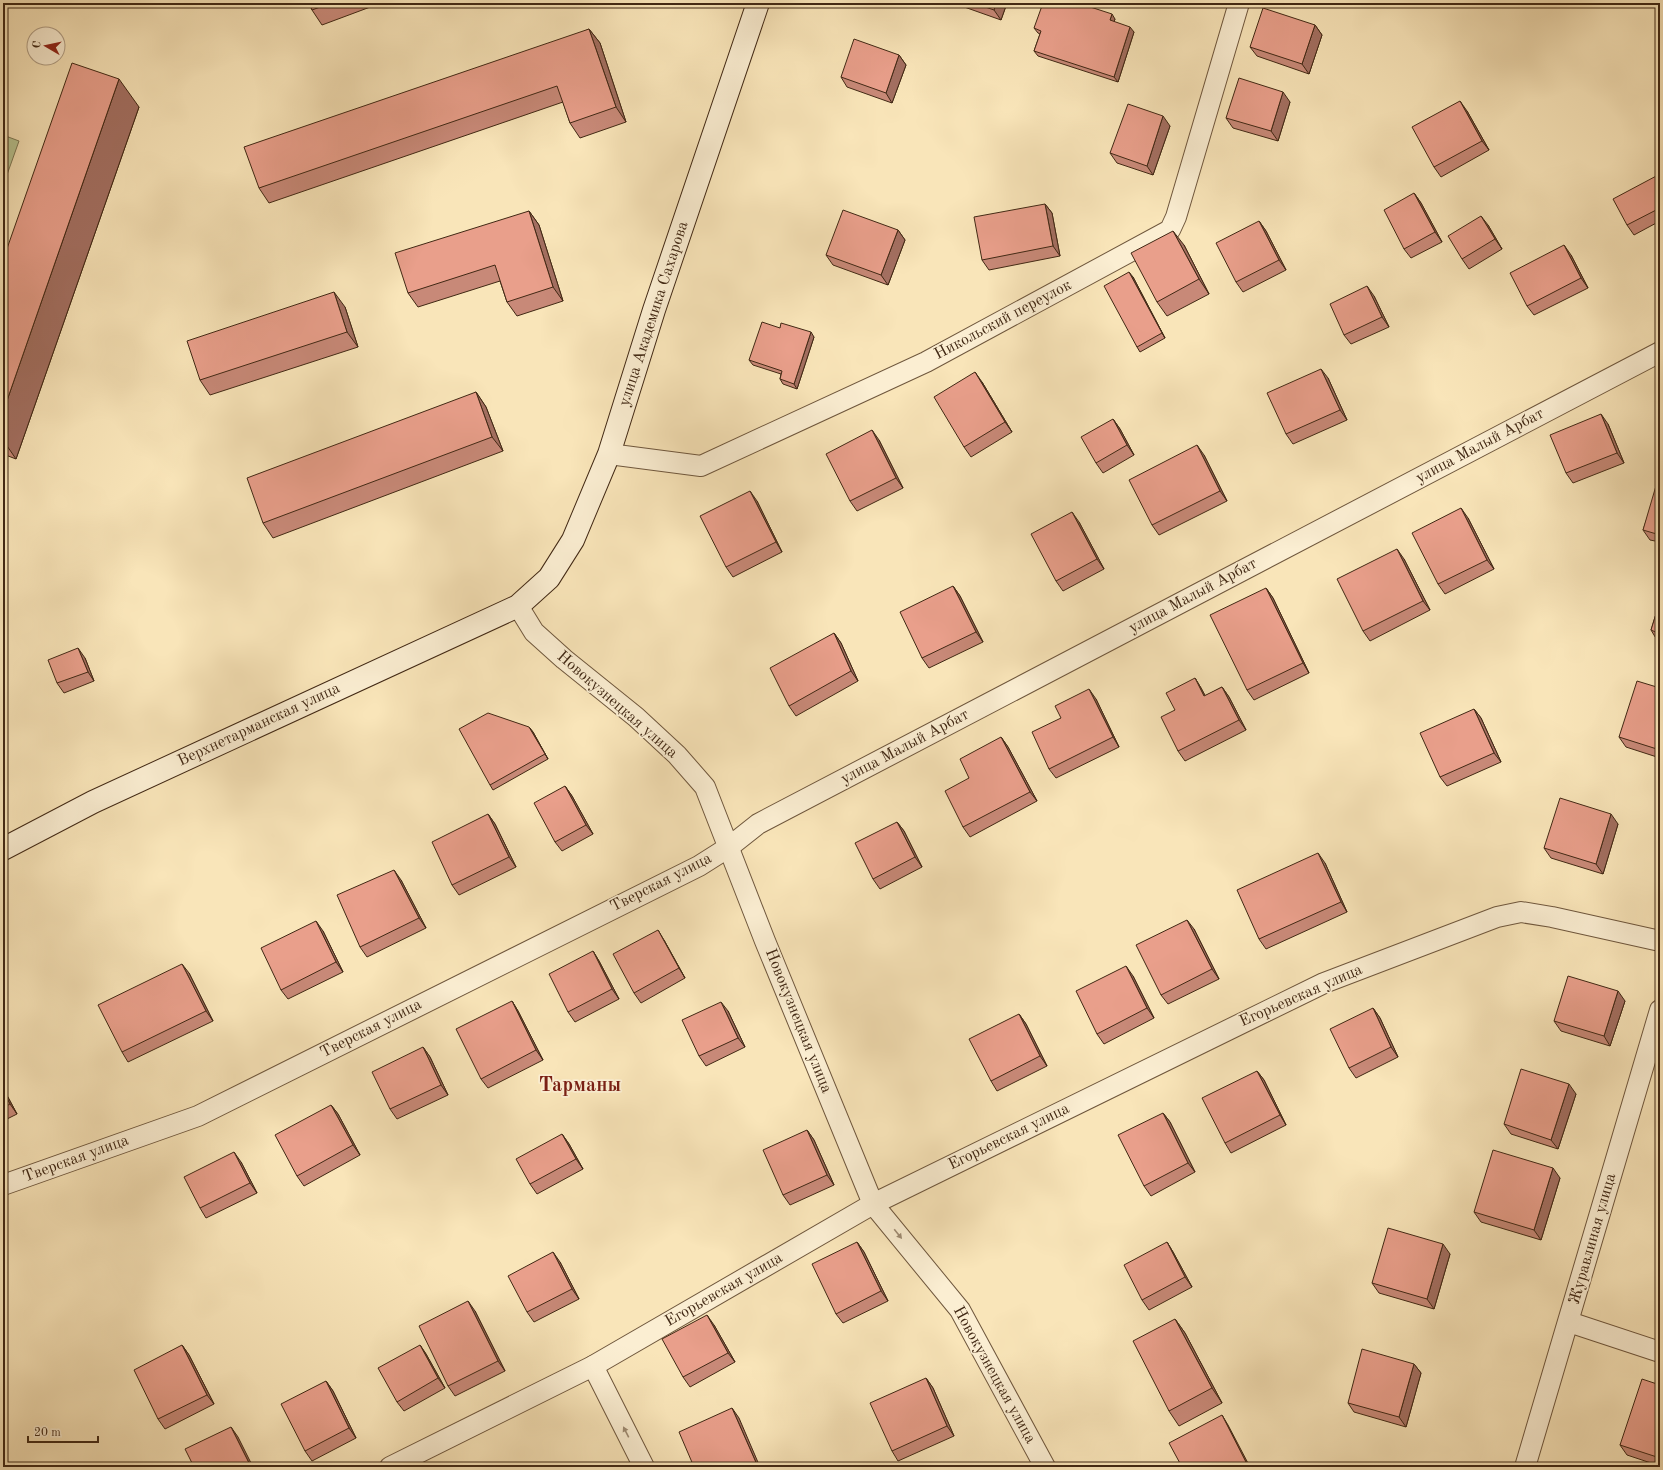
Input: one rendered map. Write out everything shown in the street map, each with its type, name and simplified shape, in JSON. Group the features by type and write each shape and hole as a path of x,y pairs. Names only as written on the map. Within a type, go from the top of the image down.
{"street":[{"name":"улица Академика Сахарова","path":"518,606 549,578 573,540 609,454 654,310 758,3"},
{"name":"Никольский переулок","path":"609,454 701,466 926,362 1170,230 1176,217 1239,3"},
{"name":"улица Малый Арбат","path":"729,847 758,824 1660,352"},
{"name":"Новокузнецкая улица","path":"518,606 534,632 564,659 636,717 682,760 705,787 799,1026 873,1204 960,1310 1044,1467"},
{"name":"Верхнетарманская улица","path":"3,849 93,802 518,606"},
{"name":"Тверская улица","path":"3,1185 198,1116 699,866 729,847"},
{"name":"Егорьевская улица","path":"390,1467 593,1366 873,1204 1324,983 1497,917 1521,912 1552,917 1660,941"},
{"name":"Журавлиная улица","path":"1525,1467 1660,1010"},
{"path":"1569,1322 1660,1352"},
{"path":"593,1366 644,1467"}],"green space":[{"path":"3,135 19,141 3,186"}],"building":[{"path":"309,3 331,3 312,10"},
{"path":"974,3 996,3 994,10"},
{"path":"1043,3 1078,3 1112,14 1110,20 1130,27 1114,77 1034,51 1041,31 1034,28"},
{"path":"1263,8 1315,25 1302,64 1250,47"},
{"path":"589,29 616,107 570,123 557,86 259,188 244,147"},
{"path":"854,39 899,55 886,93 841,77"},
{"path":"72,63 119,79 3,412 3,260"},
{"path":"1239,78 1283,92 1271,131 1226,118"},
{"path":"1460,101 1482,141 1434,167 1412,127"},
{"path":"1128,104 1163,116 1147,166 1110,153"},
{"path":"1660,174 1660,208 1627,225 1613,199"},
{"path":"1414,193 1435,232 1404,249 1384,210"},
{"path":"1045,204 1053,246 982,260 974,217"},
{"path":"843,210 898,230 881,275 826,255"},
{"path":"529,211 553,287 507,302 495,265 408,293 395,253"},
{"path":"1481,216 1495,239 1462,259 1448,236"},
{"path":"1259,221 1279,260 1236,282 1216,243"},
{"path":"1173,231 1199,279 1157,302 1131,253"},
{"path":"1564,245 1581,278 1527,306 1510,273"},
{"path":"1129,272 1162,333 1137,347 1104,286"},
{"path":"1367,286 1382,317 1344,335 1330,304"},
{"path":"334,292 347,332 200,380 187,341"},
{"path":"762,322 780,328 781,323 811,332 794,384 780,379 782,371 749,360"},
{"path":"1321,369 1340,410 1286,434 1267,393"},
{"path":"975,372 1005,422 964,447 934,397"},
{"path":"476,392 492,437 263,523 247,478"},
{"path":"1601,414 1617,453 1566,473 1550,435"},
{"path":"1113,419 1127,445 1096,463 1081,437"},
{"path":"872,430 896,478 850,501 826,454"},
{"path":"1197,445 1220,491 1152,525 1129,480"},
{"path":"1658,479 1660,480 1660,535 1643,530"},
{"path":"750,491 776,542 726,567 700,516"},
{"path":"1461,508 1487,560 1438,584 1412,533"},
{"path":"1072,512 1097,559 1056,581 1031,534"},
{"path":"1397,549 1423,601 1363,631 1337,579"},
{"path":"953,586 976,632 922,658 900,612"},
{"path":"1266,588 1303,663 1247,690 1210,615"},
{"path":"1660,601 1660,634 1651,630"},
{"path":"834,633 851,671 789,706 770,668"},
{"path":"78,648 88,672 57,683 48,660"},
{"path":"1195,678 1204,696 1222,687 1239,720 1178,751 1161,717 1175,710 1166,693"},
{"path":"1637,681 1660,688 1660,750 1619,737"},
{"path":"1089,689 1113,737 1049,769 1032,732 1061,718 1055,706"},
{"path":"1474,709 1494,753 1440,777 1420,733"},
{"path":"488,713 529,727 545,754 490,785 459,729"},
{"path":"1001,737 1030,792 963,827 945,791 969,778 960,759"},
{"path":"565,786 586,825 555,842 534,803"},
{"path":"1560,798 1611,814 1596,864 1544,848"},
{"path":"488,814 509,857 452,885 432,842"},
{"path":"897,822 915,857 873,879 855,843"},
{"path":"1318,853 1341,902 1259,939 1237,890"},
{"path":"394,870 419,918 360,947 337,895"},
{"path":"1187,920 1212,969 1161,995 1136,945"},
{"path":"316,921 336,962 281,990 261,948"},
{"path":"658,930 679,968 634,993 613,954"},
{"path":"593,951 612,989 568,1012 549,974"},
{"path":"182,964 206,1011 122,1052 98,1005"},
{"path":"1126,966 1147,1008 1097,1034 1076,991"},
{"path":"1568,976 1618,991 1604,1036 1554,1021"},
{"path":"512,1001 536,1050 481,1079 456,1029"},
{"path":"721,1002 738,1038 699,1056 682,1020"},
{"path":"1373,1008 1391,1047 1349,1068 1330,1029"},
{"path":"1019,1014 1040,1056 991,1081 969,1039"},
{"path":"423,1047 441,1085 390,1109 372,1072"},
{"path":"1521,1069 1569,1084 1551,1140 1504,1124"},
{"path":"1257,1071 1280,1115 1225,1143 1202,1098"},
{"path":"3,1091 10,1104 3,1108"},
{"path":"331,1105 353,1145 297,1176 275,1135"},
{"path":"1163,1113 1188,1163 1144,1186 1118,1135"},
{"path":"807,1130 827,1175 783,1195 763,1150"},
{"path":"562,1134 576,1159 530,1184 516,1159"},
{"path":"1493,1150 1553,1168 1534,1230 1474,1212"},
{"path":"234,1152 250,1183 200,1208 184,1177"},
{"path":"1388,1228 1443,1244 1427,1299 1372,1283"},
{"path":"857,1242 881,1291 836,1314 812,1264"},
{"path":"1167,1242 1185,1277 1142,1300 1124,1265"},
{"path":"553,1252 572,1289 527,1312 508,1276"},
{"path":"468,1301 498,1361 448,1386 419,1326"},
{"path":"707,1315 728,1353 683,1377 662,1339"},
{"path":"1175,1319 1212,1388 1169,1411 1133,1341"},
{"path":"182,1345 207,1395 158,1419 134,1370"},
{"path":"420,1345 438,1378 397,1402 378,1368"},
{"path":"1362,1349 1414,1364 1399,1417 1348,1403"},
{"path":"926,1378 947,1426 892,1451 870,1403"},
{"path":"1642,1379 1660,1385 1660,1458 1620,1445"},
{"path":"326,1381 349,1428 305,1451 281,1404"},
{"path":"732,1408 758,1467 694,1467 679,1432"},
{"path":"1222,1415 1248,1466 1182,1467 1169,1443"},
{"path":"231,1427 251,1467 194,1467 185,1449"},
{"path":"1328,1463 1341,1467 1327,1467"}],"district":[{"name":"Тарманы","path":"580,1086"}]}
